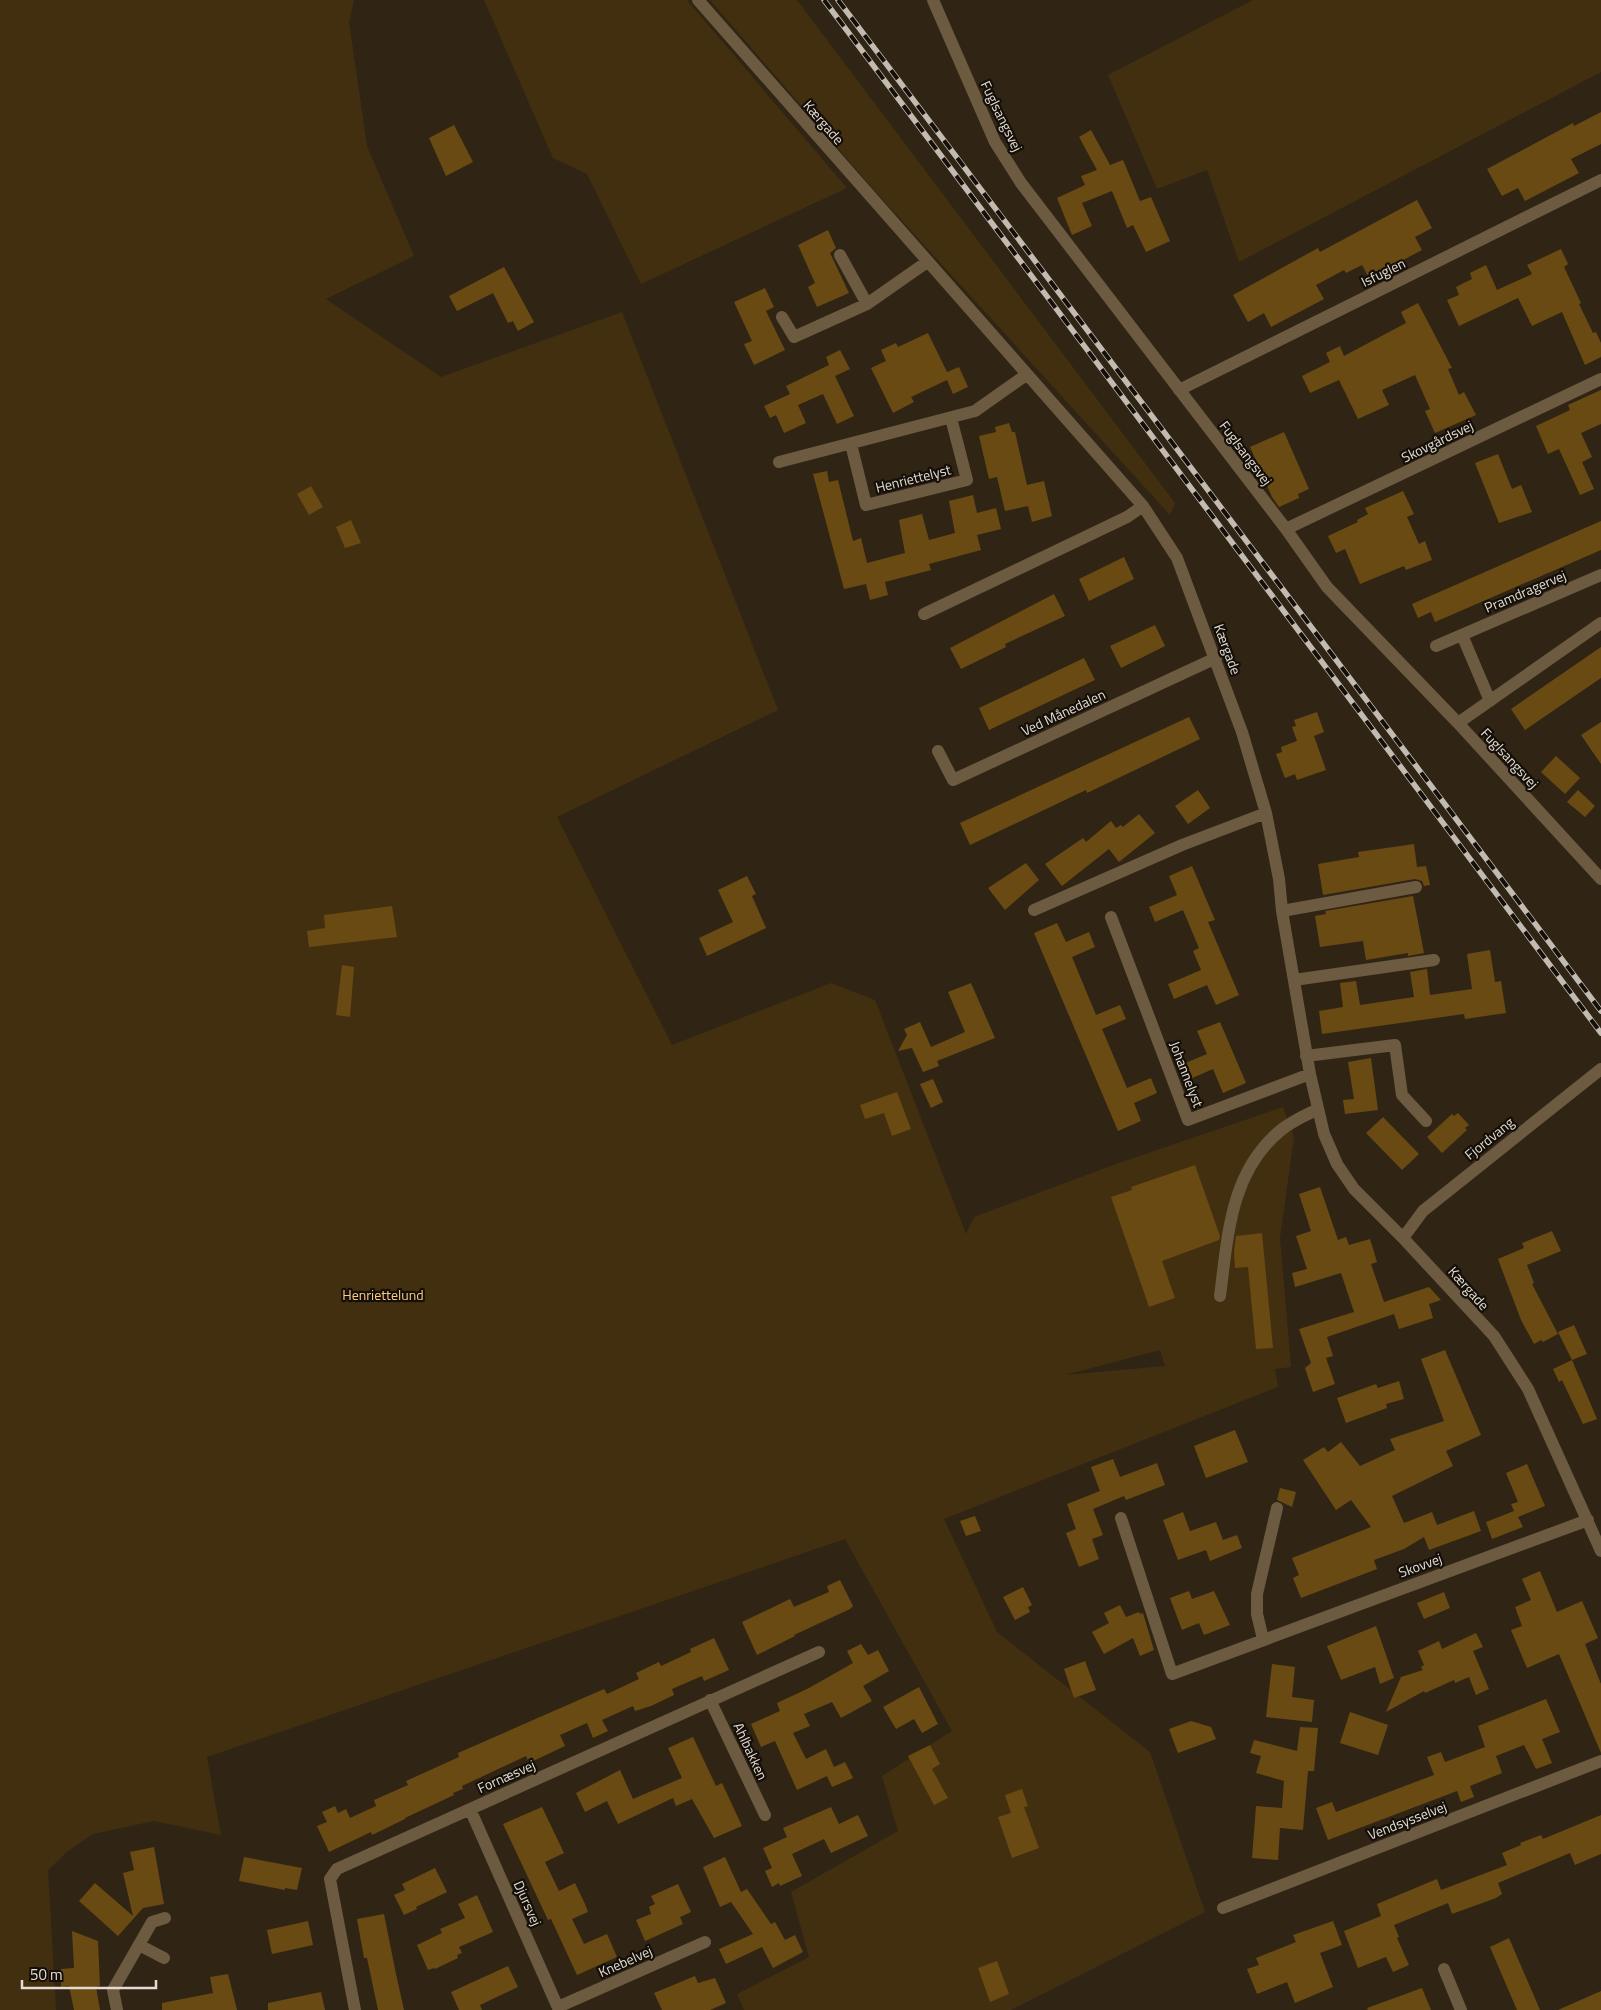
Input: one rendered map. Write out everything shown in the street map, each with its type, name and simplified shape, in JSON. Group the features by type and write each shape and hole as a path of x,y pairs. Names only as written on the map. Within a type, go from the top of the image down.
{"street":[{"name":"Kærgade","path":"698,0 1143,506 1177,558 1216,658 1242,732 1266,813 1279,879 1282,911 1306,1056 1324,1134 1336,1164 1354,1189 1403,1238 1494,1336 1528,1389 1601,1552"},
{"name":"Fuglsangsvej","path":"933,0 995,142 1021,184 1286,530 1327,587 1458,723 1601,879"},
{"name":"Isfuglen","path":"1179,390 1601,180"},
{"path":"840,255 867,304"},
{"path":"782,317 794,337 867,304 927,262"},
{"path":"779,462 975,412 1026,375"},
{"name":"Skovgårdsvej","path":"1286,530 1601,379"},
{"name":"Henriettelyst","path":"851,444 866,506 967,480 951,418"},
{"path":"924,614 1127,517 1143,506"},
{"name":"Pramdragervej","path":"1436,646 1601,575"},
{"path":"1458,723 1601,623"},
{"path":"1462,635 1490,701"},
{"name":"Ved Månedalen","path":"938,751 953,780 1216,658"},
{"path":"1034,910 1182,845 1266,813"},
{"path":"1282,911 1416,887"},
{"name":"Johannelyst","path":"1111,917 1188,1120 1310,1074"},
{"path":"1294,980 1434,960"},
{"path":"1306,1056 1395,1045 1402,1095 1426,1121"},
{"name":"Fjordvang","path":"1403,1238 1423,1211 1566,1095 1601,1069"},
{"path":"1220,1296 1230,1217 1242,1183 1260,1151 1282,1129 1318,1109"},
{"path":"1263,1639 1257,1614 1257,1594 1277,1508"},
{"name":"Skovvej","path":"1122,1518 1172,1674 1588,1520"},
{"name":"Fornæsvej","path":"356,2010 330,1879 336,1869 819,1652"},
{"name":"Ahlbakken","path":"710,1700 765,1815"},
{"name":"Vendsysselvej","path":"1223,1908 1601,1761"},
{"name":"Djursvej","path":"470,1809 558,2009"},
{"path":"117,2010 113,1990 152,1922 165,1918"},
{"name":"Knebelvej","path":"558,2009 705,1942"},
{"path":"139,1944 164,1958"},
{"path":"1444,1969 1460,2010"}],"green space":[{"name":"Henriettelund","path":"0,0 354,0 349,22 367,146 414,256 326,299 441,377 622,312 778,710 557,817 672,1045 831,983 875,1000 966,1234 974,1217 1116,1164 1283,1107 1294,1137 1280,1238 1291,1367 1275,1369 1278,1387 944,1519 997,1632 1150,1752 1205,1912 1011,2010 744,2010 737,1994 809,1957 791,1892 898,1831 882,1776 952,1731 845,1539 207,1757 221,1835 154,1821 93,1834 68,1851 48,1870 56,2010 0,2010","holes":["1160,1350 1165,1366 1065,1375"]},
{"path":"484,0 687,0 847,188 641,284 587,174 553,158"},
{"path":"710,0 797,0 1175,503 1170,515 874,190"},
{"path":"1253,0 1601,0 1601,72 1239,262 1207,170 1157,189 1108,75"}],"building":[{"path":"1601,112 1601,144 1571,159 1579,173 1525,201 1518,188 1502,196 1487,169 1573,123 1574,126"},
{"path":"454,125 473,162 446,176 429,138"},
{"path":"1091,130 1110,165 1123,160 1140,201 1151,197 1170,241 1146,252 1133,225 1127,228 1112,191 1082,203 1092,226 1072,235 1057,198 1085,185 1081,176 1097,170 1079,137"},
{"path":"1417,200 1432,228 1415,237 1422,250 1369,278 1362,265 1346,273 1344,270 1316,285 1324,299 1271,327 1264,313 1248,322 1233,295 1318,248 1320,252"},
{"path":"828,230 836,248 830,253 849,293 817,307 808,287 815,283 798,245"},
{"path":"1561,249 1568,264 1564,267 1581,303 1579,304 1593,333 1596,332 1601,343 1601,357 1585,365 1562,312 1532,326 1518,298 1459,326 1447,300 1459,295 1456,287 1472,279 1470,273 1486,265 1497,290 1532,274 1527,265"},
{"path":"504,267 534,322 518,331 513,321 508,323 493,293 457,311 449,296"},
{"path":"765,288 774,307 766,311 785,350 754,365 744,344 752,341 734,302"},
{"path":"1418,303 1452,368 1448,369 1459,395 1464,392 1476,415 1435,433 1425,411 1430,409 1415,375 1382,390 1389,405 1358,419 1339,380 1310,393 1302,376 1330,362 1326,353 1340,346 1344,356 1406,323 1401,312"},
{"path":"928,333 947,372 959,367 968,387 953,394 947,380 911,397 914,402 893,413 871,368 886,361 881,350 896,343 898,347"},
{"path":"840,350 850,369 835,376 854,416 837,424 823,394 798,405 806,423 784,433 776,415 770,418 764,406 790,394 786,386 829,365 826,357"},
{"path":"1601,390 1601,424 1581,433 1592,457 1582,462 1594,489 1580,495 1559,449 1548,454 1536,426 1570,410 1568,405"},
{"path":"1009,423 1012,432 1015,432 1027,485 1044,481 1052,516 1032,522 1028,506 1005,511 997,477 989,479 979,436 996,432 995,427"},
{"path":"1284,432 1309,489 1298,494 1299,498 1279,507 1272,497 1250,447"},
{"path":"1498,454 1512,489 1521,485 1532,512 1499,523 1475,463"},
{"path":"827,471 829,482 838,480 853,541 861,538 867,563 905,553 899,520 922,514 929,540 955,533 949,501 973,495 977,513 996,508 1001,529 977,535 981,550 929,564 931,570 885,582 888,595 870,600 866,584 844,589 813,474"},
{"path":"311,486 323,507 309,515 297,494"},
{"path":"1403,491 1414,514 1407,517 1419,544 1425,541 1432,560 1406,570 1404,566 1360,584 1345,549 1336,553 1328,536 1358,522 1357,520 1368,514 1365,508"},
{"path":"351,520 361,543 345,548 336,527"},
{"path":"1601,521 1601,550 1435,622 1431,612 1418,618 1412,604"},
{"path":"1124,557 1134,579 1089,601 1079,579"},
{"path":"1054,594 1065,616 1005,644 1006,647 961,669 950,648"},
{"path":"1155,625 1165,646 1121,668 1110,646"},
{"path":"1601,647 1601,678 1525,730 1511,709"},
{"path":"1084,658 1095,680 989,730 979,708"},
{"path":"1317,712 1324,732 1314,736 1326,770 1297,780 1295,774 1285,778 1276,754 1282,752 1281,747 1297,741 1292,727 1296,726 1294,720"},
{"path":"1189,717 1200,739 1087,793 1086,790 970,845 960,823"},
{"path":"1601,722 1601,764 1581,735"},
{"path":"1556,756 1580,778 1565,794 1541,772"},
{"path":"1198,790 1210,808 1188,824 1175,806"},
{"path":"1578,790 1595,806 1585,817 1567,802"},
{"path":"1139,814 1155,833 1119,862 1109,849 1062,886 1045,864 1083,838 1086,842 1111,821 1116,828 1121,825 1123,827"},
{"path":"1414,844 1417,867 1426,866 1430,885 1424,886 1422,881 1415,879 1323,895 1318,864 1359,857 1358,852"},
{"path":"1026,863 1039,880 1005,910 988,888"},
{"path":"1192,866 1215,920 1208,922 1239,995 1216,1005 1207,985 1174,999 1168,984 1201,970 1193,951 1199,948 1183,910 1155,922 1149,907 1177,895 1169,876"},
{"path":"747,876 756,894 752,896 766,928 707,956 699,938 733,922 718,890"},
{"path":"1413,896 1424,953 1408,956 1408,953 1366,960 1363,941 1320,947 1315,916 1326,914 1325,911"},
{"path":"392,906 397,937 309,947 307,931 325,928 324,915"},
{"path":"1057,923 1066,942 1089,932 1095,947 1072,957 1096,1015 1120,1005 1126,1019 1102,1029 1127,1088 1151,1078 1157,1093 1134,1103 1141,1121 1118,1131 1034,933"},
{"path":"1490,950 1495,982 1501,981 1506,1013 1465,1019 1464,1014 1322,1034 1319,1011 1343,1007 1340,983 1356,981 1360,1005 1414,997 1410,972 1427,969 1430,995 1472,989 1467,954"},
{"path":"342,965 354,967 350,1017 336,1015"},
{"path":"971,983 995,1038 937,1061 939,1066 923,1072 912,1048 898,1051 907,1035 904,1029 920,1022 931,1047 965,1032 948,992"},
{"path":"1220,1022 1246,1083 1223,1093 1213,1069 1190,1079 1183,1064 1207,1054 1197,1031"},
{"path":"1371,1058 1378,1110 1345,1114 1343,1100 1354,1099 1348,1062"},
{"path":"933,1079 943,1102 931,1108 920,1084"},
{"path":"897,1092 911,1129 892,1136 884,1113 865,1119 860,1105"},
{"path":"1458,1113 1469,1125 1465,1128 1467,1130 1442,1153 1427,1137 1452,1114 1454,1116"},
{"path":"1383,1117 1419,1154 1402,1170 1366,1133"},
{"path":"1195,1165 1220,1236 1219,1240 1162,1261 1175,1298 1149,1307 1111,1197 1132,1190 1131,1187"},
{"path":"1320,1187 1338,1240 1346,1237 1349,1245 1370,1239 1377,1262 1371,1264 1384,1302 1429,1287 1441,1300 1429,1304 1433,1318 1399,1329 1394,1314 1327,1337 1333,1356 1326,1358 1335,1384 1313,1392 1305,1368 1311,1363 1299,1329 1354,1312 1341,1273 1295,1287 1292,1273 1307,1269 1296,1236 1311,1231 1299,1194"},
{"path":"1552,1231 1561,1251 1527,1265 1534,1283 1532,1284 1558,1334 1543,1342 1541,1340 1534,1344 1521,1320 1498,1259 1524,1248 1522,1243"},
{"path":"1262,1233 1273,1348 1256,1349 1248,1267 1235,1268 1234,1252 1236,1236"},
{"path":"1574,1325 1587,1354 1572,1360 1558,1332"},
{"path":"1445,1350 1481,1435 1446,1451 1453,1466 1392,1496 1404,1523 1432,1512 1437,1525 1474,1511 1481,1531 1429,1550 1424,1537 1404,1549 1374,1560 1377,1569 1301,1598 1293,1578 1299,1575 1292,1558 1371,1527 1351,1500 1336,1510 1303,1460 1324,1447 1328,1452 1341,1442 1360,1466 1395,1450 1390,1439 1444,1421 1421,1359"},
{"path":"1572,1360 1597,1419 1583,1424 1562,1380 1559,1382 1553,1369"},
{"path":"1399,1381 1404,1399 1386,1404 1387,1408 1346,1423 1337,1398 1376,1384 1378,1388"},
{"path":"1235,1430 1248,1462 1206,1478 1194,1446"},
{"path":"1113,1459 1120,1477 1157,1463 1165,1485 1126,1500 1124,1496 1093,1509 1103,1535 1092,1539 1099,1559 1079,1567 1066,1533 1076,1529 1067,1504 1100,1491 1091,1467"},
{"path":"1527,1464 1545,1506 1518,1517 1523,1527 1492,1539 1486,1522 1514,1511 1511,1504 1518,1502 1506,1473"},
{"path":"1280,1488 1296,1492 1292,1507 1277,1500"},
{"path":"1183,1512 1190,1531 1216,1522 1223,1540 1237,1535 1242,1548 1210,1561 1206,1550 1178,1560 1163,1520"},
{"path":"975,1516 981,1531 966,1536 960,1521"},
{"path":"1540,1571 1557,1612 1582,1601 1598,1638 1585,1644 1601,1684 1601,1753 1559,1654 1527,1668 1511,1630 1522,1626 1515,1607 1531,1600 1522,1579"},
{"path":"840,1580 853,1606 850,1609 794,1635 757,1655 742,1622 790,1599 794,1607 829,1592 827,1586"},
{"path":"1023,1587 1032,1605 1028,1607 1030,1612 1015,1620 1003,1597"},
{"path":"1189,1591 1192,1599 1214,1591 1230,1625 1204,1635 1199,1623 1182,1630 1170,1598"},
{"path":"1444,1592 1450,1608 1424,1619 1417,1603"},
{"path":"1120,1605 1126,1617 1139,1612 1140,1614 1143,1613 1154,1650 1140,1656 1133,1638 1104,1654 1092,1632 1109,1623 1104,1613"},
{"path":"1376,1626 1394,1678 1380,1684 1375,1667 1341,1680 1327,1646"},
{"path":"1476,1633 1483,1647 1473,1651 1489,1689 1476,1695 1469,1677 1455,1683 1454,1680 1425,1693 1424,1691 1386,1712 1401,1677 1423,1670 1421,1667 1424,1665 1418,1651 1439,1641 1442,1649"},
{"path":"714,1638 729,1670 704,1681 702,1676 672,1689 674,1695 651,1706 635,1711 633,1706 602,1720 608,1731 593,1738 587,1723 560,1735 565,1746 529,1763 526,1756 462,1786 463,1789 453,1793 454,1795 405,1819 372,1835 371,1832 329,1852 317,1826 327,1822 322,1812 335,1806 338,1813 346,1809 350,1818 376,1806 374,1800 408,1785 406,1781 459,1757 458,1753 604,1689 607,1694 639,1679 636,1673 659,1662 661,1666 691,1652 690,1649"},
{"path":"861,1644 868,1655 878,1650 889,1671 863,1686 872,1701 841,1718 832,1702 804,1714 810,1726 793,1733 806,1759 826,1749 834,1767 845,1762 853,1778 832,1787 827,1776 797,1790 775,1741 761,1747 751,1724 780,1711 777,1703 809,1688 853,1663 847,1651"},
{"path":"1085,1661 1096,1690 1074,1698 1064,1669"},
{"path":"1272,1664 1295,1667 1292,1697 1314,1700 1312,1722 1266,1717"},
{"path":"919,1687 938,1724 922,1733 914,1719 896,1729 883,1707"},
{"path":"1546,1699 1560,1732 1542,1739 1552,1763 1536,1769 1524,1745 1496,1756 1502,1773 1470,1786 1474,1797 1461,1802 1457,1791 1328,1840 1316,1808 1332,1802 1336,1812 1434,1775 1427,1757 1441,1752 1445,1762 1485,1747 1478,1726"},
{"path":"1350,1712 1388,1725 1378,1755 1340,1743"},
{"path":"1191,1721 1211,1727 1216,1739 1178,1753 1169,1729"},
{"path":"1300,1727 1318,1728 1314,1771 1308,1771 1303,1830 1280,1828 1278,1860 1252,1858 1256,1806 1282,1808 1284,1781 1256,1773 1261,1756 1250,1753 1254,1740 1297,1751"},
{"path":"693,1737 716,1786 722,1783 742,1826 714,1838 692,1799 676,1806 673,1798 618,1824 607,1801 585,1812 576,1793 620,1770 633,1799 682,1778 668,1748"},
{"path":"930,1745 940,1764 932,1769 948,1798 934,1805 908,1756"},
{"path":"1022,1789 1028,1806 1024,1807 1039,1848 1012,1858 998,1817 1011,1813 1005,1795"},
{"path":"542,1807 564,1853 545,1862 559,1891 575,1883 585,1904 588,1912 572,1919 584,1944 607,1934 617,1957 577,1975 551,1919 548,1920 503,1824"},
{"path":"831,1807 839,1824 858,1815 868,1836 831,1853 824,1839 792,1854 802,1876 780,1886 779,1883 772,1887 765,1871 772,1868 763,1848 787,1837 783,1828"},
{"path":"1601,1815 1601,1854 1575,1865 1570,1853 1498,1883 1502,1894 1496,1898 1452,1914 1448,1903 1394,1925 1399,1937 1397,1938 1409,1965 1393,1972 1386,1957 1358,1968 1344,1931 1381,1916 1377,1904 1437,1879 1441,1890 1507,1865 1502,1853 1521,1845 1520,1843 1541,1835 1543,1839"},
{"path":"154,1847 164,1904 143,1908 118,1936 79,1901 95,1883 133,1916 123,1873 134,1870 130,1852"},
{"path":"244,1857 302,1868 297,1890 285,1888 285,1890 239,1881"},
{"path":"725,1857 741,1892 747,1889 771,1924 775,1922 785,1940 795,1935 803,1952 773,1968 762,1947 726,1964 719,1949 753,1934 731,1902 720,1907 703,1867"},
{"path":"435,1868 447,1892 404,1915 394,1895 405,1890 402,1884"},
{"path":"678,1884 691,1912 680,1917 683,1924 645,1941 636,1920 651,1914 649,1907 655,1904 651,1896"},
{"path":"477,1895 493,1932 459,1947 462,1953 457,1955 458,1958 435,1969 428,1970 417,1945 442,1933 440,1929 465,1918 458,1904"},
{"path":"384,1914 404,2010 378,2010 367,1958 364,1958 357,1919"},
{"path":"308,1921 313,1945 272,1954 267,1930"},
{"path":"1333,1921 1342,1945 1320,1953 1333,1987 1295,2003 1287,1982 1257,1994 1247,1969 1259,1965 1256,1958 1296,1942 1293,1935"},
{"path":"72,1931 98,1941 100,1986 96,1987 100,2010 74,2010 69,1986 61,1987 61,1969 74,1968"},
{"path":"1509,1938 1540,2010 1517,2010 1490,1947"},
{"path":"997,1961 1009,1994 990,2002 978,1968"},
{"path":"508,1966 518,1987 480,2005 482,2010 459,2010 451,1992"},
{"path":"228,1974 237,2010 162,2010 162,2003 213,1993 210,1977"},
{"path":"695,1976 698,1983 715,1978 726,2003 710,2010 662,2010 654,1993"},
{"path":"1422,1988 1431,2010 1368,2010 1367,2008"},
{"path":"1601,1991 1601,2010 1558,2010"},
{"path":"321,1992 325,2010 268,2010 268,2003"}],"railway":[{"path":"824,0 1601,1033"},
{"path":"838,0 1601,1011"}]}
